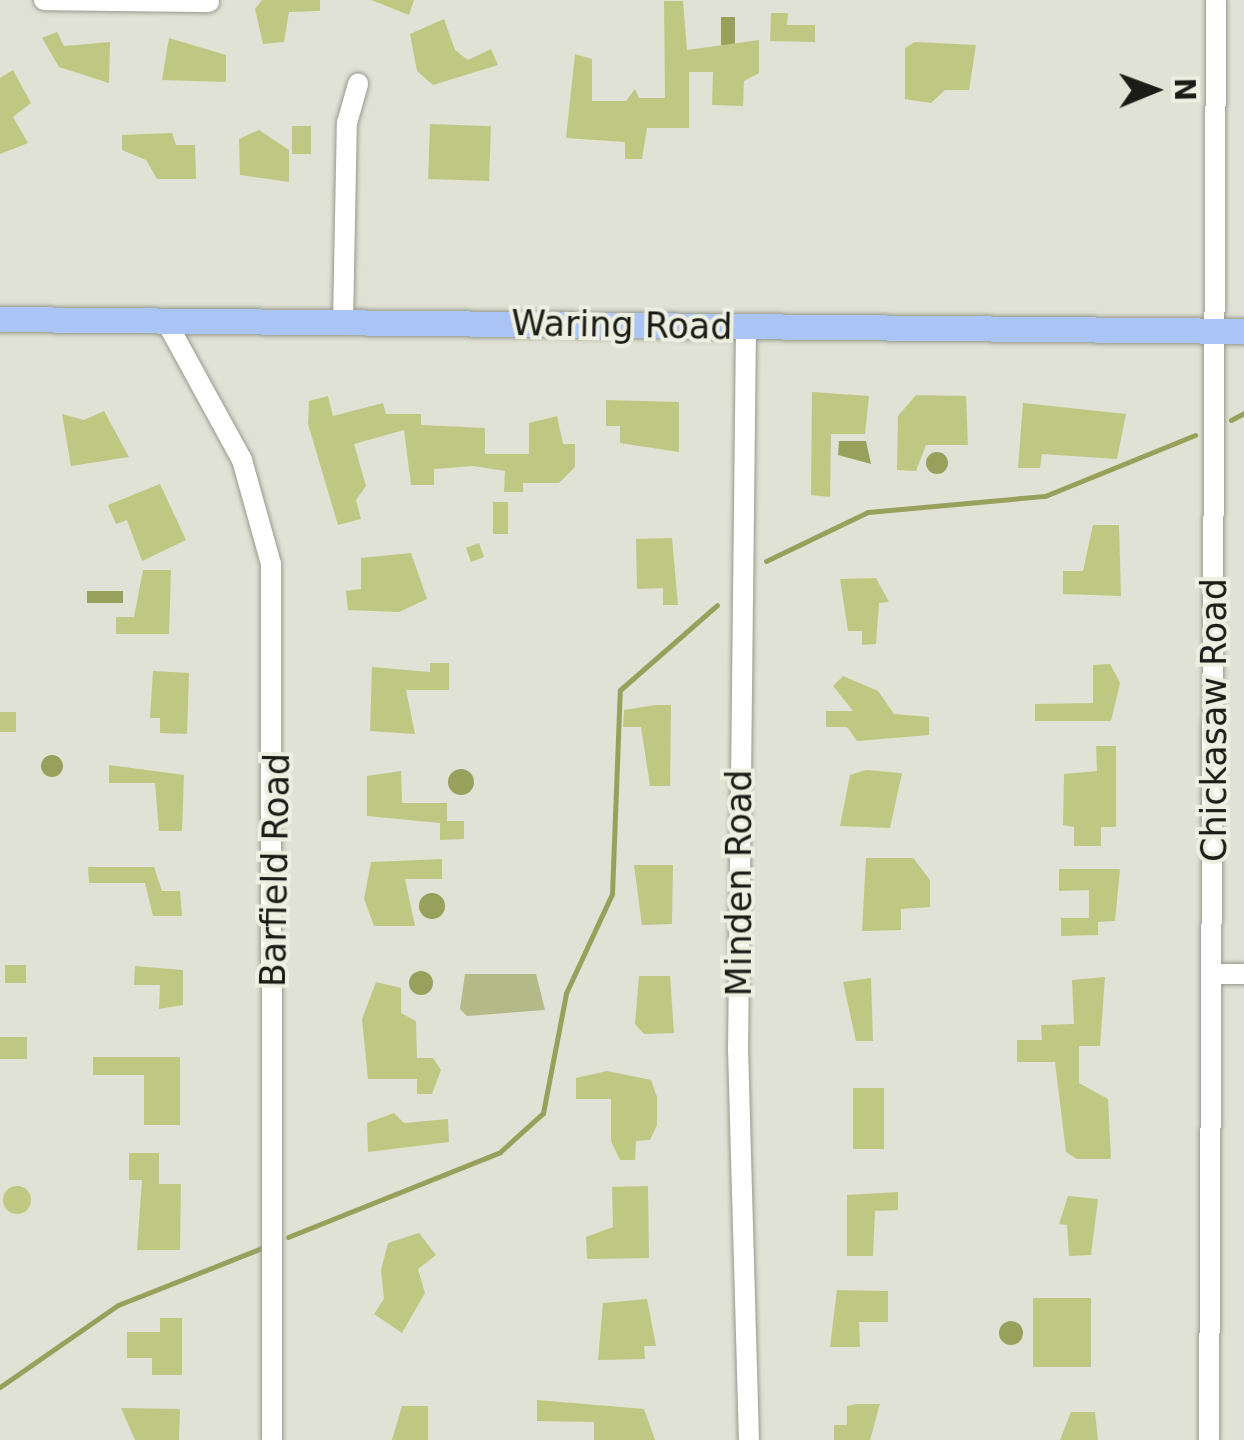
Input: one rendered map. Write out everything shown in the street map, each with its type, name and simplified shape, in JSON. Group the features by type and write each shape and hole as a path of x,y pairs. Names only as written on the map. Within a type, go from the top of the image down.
{"main road":[{"name":"Waring Road","path":"0,319 1244,331"}],"street":[{"path":"44,0 209,2"},
{"name":"Chickasaw Road","path":"1209,1440 1216,0"},
{"path":"343,322 347,123 358,84"},
{"name":"Barfield Road","path":"168,323 242,460 271,564 272,1440"},
{"name":"Minden Road","path":"746,326 738,1048 749,1440"},
{"path":"1213,974 1244,974"}],"shaded area":[{"path":"721,17 735,17 735,45 721,45"},
{"path":"839,441 866,441 871,464 838,455"},
{"path":"937,452 945,455 945,471 937,474 929,471 926,463 929,455"},
{"path":"87,591 123,591 123,603 87,603"},
{"path":"48,755 56,755 63,766 56,777 48,777 41,770 41,762"},
{"path":"461,769 470,773 474,782 470,791 461,795 452,791 448,782 452,773"},
{"path":"432,893 441,897 445,906 441,915 432,919 423,915 419,906 423,897"},
{"path":"421,971 430,974 430,992 421,995 412,992 409,983 412,974"},
{"path":"465,974 536,974 545,1010 467,1016 460,1009"},
{"path":"1011,1321 1023,1333 1011,1345 999,1333"}],"building":[{"path":"262,0 320,0 320,11 289,12 284,42 263,44 255,9"},
{"path":"371,0 414,0 409,15"},
{"path":"664,1 683,1 687,50 759,40 759,73 744,81 743,106 712,105 713,72 689,72 689,128 647,128 642,159 625,159 625,142 566,138 575,54 592,59 592,101 626,101 635,89 639,98 665,98"},
{"path":"771,13 788,13 787,25 815,25 815,42 770,41"},
{"path":"444,19 455,50 468,60 491,49 498,65 433,85 417,71 410,34"},
{"path":"57,32 64,46 110,42 109,83 59,67 42,38"},
{"path":"169,38 226,55 226,82 162,80"},
{"path":"915,42 976,45 969,90 945,90 931,103 905,99 905,48"},
{"path":"13,70 31,103 13,117 28,143 0,154 0,78"},
{"path":"430,124 491,126 489,181 428,179"},
{"path":"292,126 311,126 311,154 292,154"},
{"path":"259,130 289,150 289,182 240,175 239,139"},
{"path":"172,133 176,145 195,145 196,179 157,179 146,160 122,150 122,135"},
{"path":"812,392 869,396 865,434 831,434 830,497 811,495"},
{"path":"916,395 966,396 968,445 926,445 916,471 897,470 898,416"},
{"path":"328,396 333,416 383,403 386,414 421,414 421,425 485,428 485,454 529,454 529,423 557,416 563,444 575,444 575,467 559,483 523,483 523,492 504,492 505,471 473,466 434,469 434,485 411,485 404,430 354,444 366,486 356,500 361,519 338,525 308,424 309,401"},
{"path":"606,400 679,402 679,452 620,443 620,426 606,426"},
{"path":"1023,403 1126,414 1117,459 1042,454 1040,468 1018,468"},
{"path":"104,411 129,457 71,466 62,414 84,420"},
{"path":"160,484 186,540 142,561 127,520 116,524 108,505"},
{"path":"493,502 508,502 508,534 493,534"},
{"path":"1093,525 1119,525 1121,596 1063,594 1063,571 1083,571"},
{"path":"672,538 678,605 663,605 663,588 637,589 636,539"},
{"path":"479,543 484,557 471,562 466,548"},
{"path":"411,553 427,599 399,612 348,610 346,591 361,589 361,558"},
{"path":"143,570 171,570 169,634 116,634 116,617 134,617"},
{"path":"876,578 889,602 879,603 876,644 862,645 862,631 848,631 840,579"},
{"path":"430,663 449,663 449,690 406,690 415,734 370,731 372,667 430,672"},
{"path":"1110,664 1120,683 1111,721 1035,721 1035,704 1093,703 1093,665"},
{"path":"153,671 189,673 187,734 160,733 160,718 150,718"},
{"path":"843,676 878,691 894,714 929,717 929,735 857,741 847,727 826,727 826,711 853,711 833,686"},
{"path":"671,705 670,786 650,786 641,727 623,727 624,710"},
{"path":"0,712 16,712 16,732 0,732"},
{"path":"1096,746 1116,746 1116,827 1101,827 1101,846 1074,846 1074,827 1063,825 1064,774 1097,771"},
{"path":"109,765 184,775 182,831 159,831 155,783 109,783"},
{"path":"866,770 902,773 890,828 840,826 850,775"},
{"path":"401,771 402,803 447,803 447,821 464,821 464,839 440,840 440,823 367,816 367,776"},
{"path":"866,858 913,858 930,880 930,907 901,909 901,930 862,931"},
{"path":"442,859 442,879 405,879 415,926 374,926 364,899 371,862"},
{"path":"634,865 673,865 672,924 642,925"},
{"path":"88,867 154,867 162,891 180,891 182,916 153,916 145,883 89,883"},
{"path":"1059,869 1120,869 1115,921 1098,922 1098,935 1061,936 1061,918 1089,918 1089,890 1059,891"},
{"path":"5,965 26,965 26,983 5,983"},
{"path":"135,966 183,970 183,1005 159,1009 160,985 134,985"},
{"path":"639,976 670,976 674,1033 644,1034 635,1024"},
{"path":"1105,977 1100,1046 1079,1046 1079,1083 1108,1099 1111,1159 1077,1159 1066,1152 1055,1062 1017,1062 1017,1040 1042,1040 1041,1025 1074,1024 1072,980"},
{"path":"871,978 873,1041 856,1041 843,982"},
{"path":"376,982 401,988 401,1013 416,1021 417,1058 433,1058 441,1070 432,1094 417,1094 417,1079 368,1079 362,1019"},
{"path":"0,1037 27,1037 27,1059 0,1059"},
{"path":"93,1057 180,1057 180,1125 144,1125 144,1075 93,1075"},
{"path":"607,1071 651,1080 657,1097 657,1125 650,1140 636,1141 635,1160 620,1160 611,1141 611,1099 576,1099 576,1078"},
{"path":"853,1088 884,1088 884,1149 853,1149"},
{"path":"394,1113 404,1123 448,1119 449,1142 368,1152 367,1123"},
{"path":"129,1153 159,1153 159,1184 181,1184 180,1250 137,1250 142,1180 129,1180"},
{"path":"17,1186 27,1190 31,1200 27,1210 17,1214 7,1210 3,1200 7,1190"},
{"path":"648,1186 649,1258 587,1259 586,1237 613,1227 612,1187"},
{"path":"898,1192 898,1210 875,1211 873,1256 847,1256 847,1195"},
{"path":"1068,1196 1098,1199 1091,1255 1069,1256 1067,1225 1059,1224"},
{"path":"419,1233 436,1255 418,1269 425,1293 402,1333 374,1314 384,1299 381,1270 388,1243"},
{"path":"837,1290 888,1291 888,1322 859,1322 860,1347 830,1347"},
{"path":"1033,1298 1091,1298 1091,1367 1033,1367"},
{"path":"647,1299 656,1346 644,1346 645,1359 598,1360 603,1303"},
{"path":"160,1318 182,1318 182,1375 152,1375 152,1358 127,1358 127,1332 160,1332"},
{"path":"537,1400 644,1409 655,1440 594,1440 594,1422 537,1421"},
{"path":"880,1404 870,1440 834,1440 834,1425 847,1425 847,1406"},
{"path":"402,1406 428,1406 428,1440 392,1440"},
{"path":"121,1408 180,1409 179,1440 135,1440"},
{"path":"1071,1412 1095,1412 1098,1440 1060,1440"}],"waterway":[{"path":"1231,420 1244,413"},
{"path":"766,561 868,512 1045,496 1195,435"},
{"path":"288,1237 500,1152 543,1113 566,993 612,894 620,690 717,605"},
{"path":"0,1387 118,1305 262,1248"}]}
